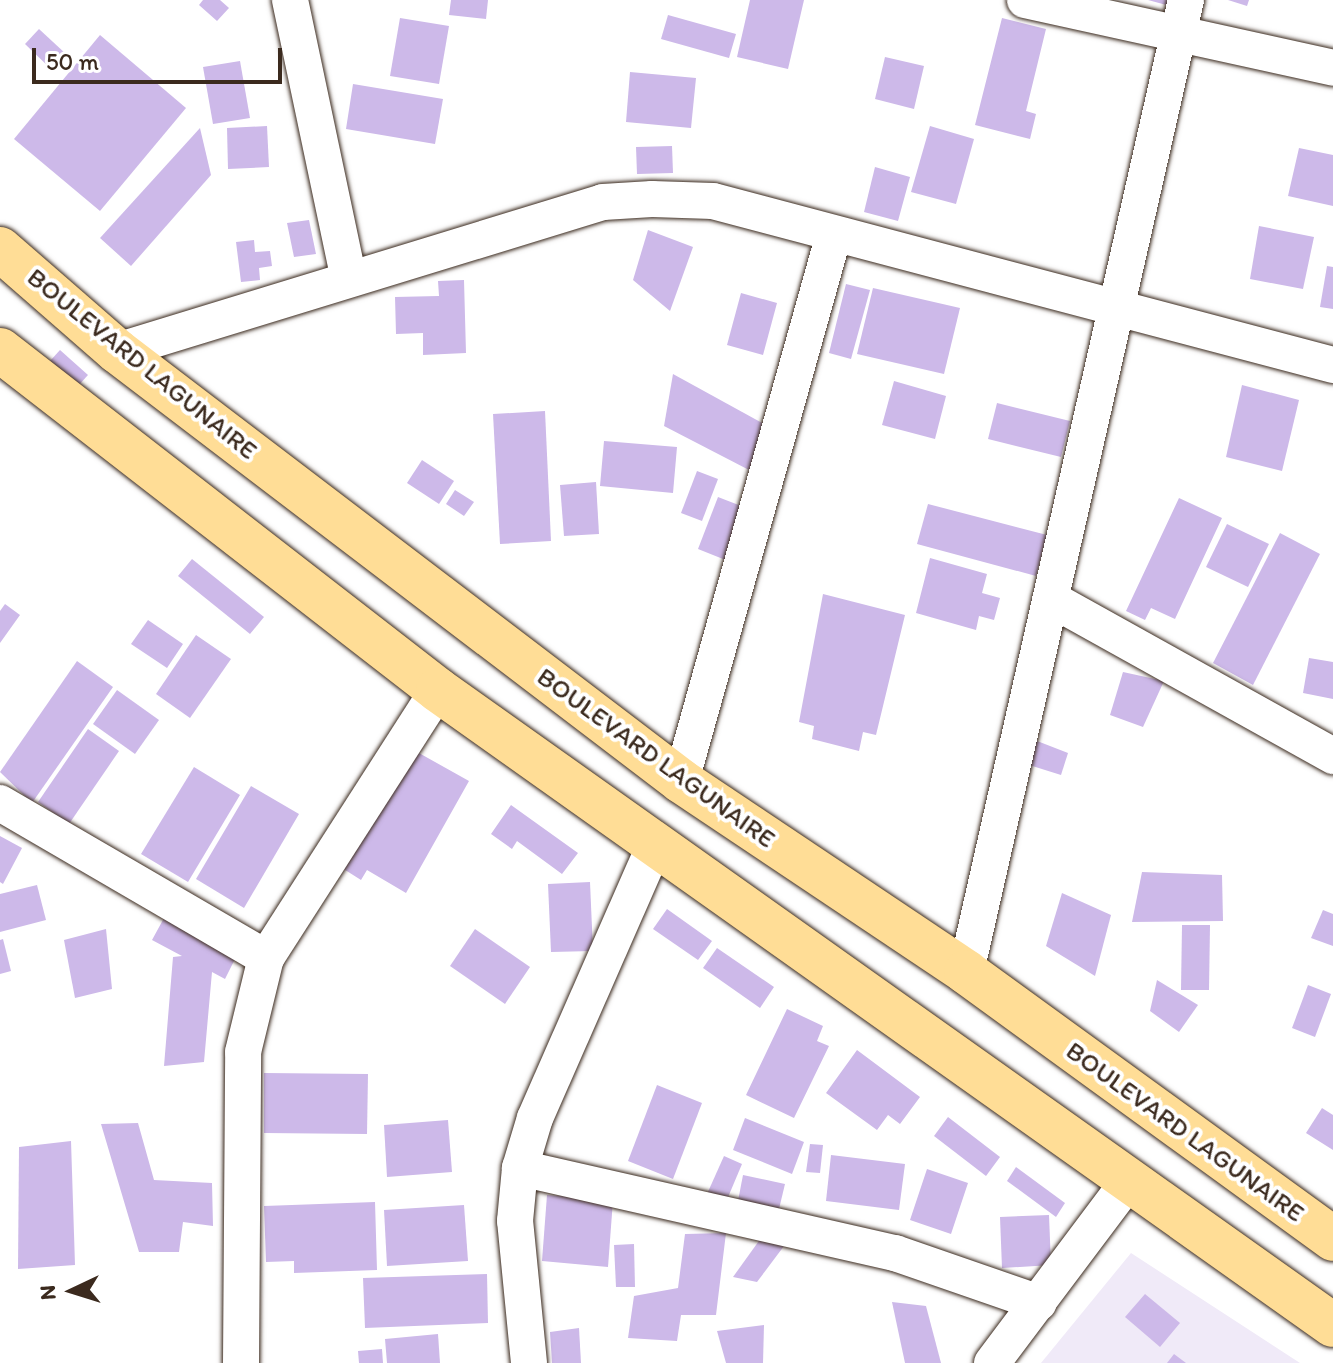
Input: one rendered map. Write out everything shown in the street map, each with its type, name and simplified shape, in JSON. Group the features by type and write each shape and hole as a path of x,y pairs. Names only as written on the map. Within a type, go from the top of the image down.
{"main road":[{"name":"BOULEVARD LAGUNAIRE","path":"0,249 117,351 681,781 966,972 1333,1239"},
{"path":"0,350 438,690 1333,1325"}],"street":[{"path":"290,0 348,276"},
{"path":"1025,0 1177,38 1333,68"},
{"path":"966,972 1186,0"},
{"path":"117,351 348,276 603,202 713,201 1333,365"},
{"path":"681,781 834,234"},
{"path":"1051,599 1333,756"},
{"path":"241,1363 243,1052 266,958 438,690"},
{"path":"0,803 266,958"},
{"path":"529,1363 515,1221 520,1168 535,1118 655,844"},
{"path":"520,1168 895,1253 1039,1303"},
{"path":"992,1363 1130,1179"}],"shaded area":[{"path":"1131,1253 1300,1363 1041,1363"}],"building":[{"path":"203,0 220,0 229,8 217,21 199,5"},
{"path":"451,0 488,0 486,19 449,15"},
{"path":"750,0 804,0 788,69 737,57"},
{"path":"1148,0 1172,0 1170,6"},
{"path":"1228,0 1249,0 1247,6"},
{"path":"668,15 736,34 729,58 661,39"},
{"path":"400,18 449,26 439,84 390,76"},
{"path":"1002,18 1046,29 1026,111 1036,114 1030,139 975,125"},
{"path":"39,29 66,54 52,70 25,44"},
{"path":"100,35 186,108 100,211 14,139"},
{"path":"885,57 924,66 914,109 875,99"},
{"path":"240,61 250,118 213,124 203,67"},
{"path":"630,72 696,78 691,128 626,122"},
{"path":"353,84 443,99 435,144 346,129"},
{"path":"267,126 269,167 228,169 227,128"},
{"path":"930,126 974,139 956,204 911,192"},
{"path":"200,128 211,175 131,266 100,238"},
{"path":"672,146 673,173 637,174 636,147"},
{"path":"1299,148 1333,155 1333,206 1288,196"},
{"path":"875,167 910,177 898,221 864,212"},
{"path":"309,220 316,254 294,257 287,223"},
{"path":"1259,226 1314,237 1303,289 1250,279"},
{"path":"648,230 693,247 670,311 633,280"},
{"path":"254,240 255,252 270,251 272,266 259,268 260,280 241,282 236,242"},
{"path":"1327,266 1333,267 1333,309 1320,307"},
{"path":"464,280 466,353 423,355 423,333 396,334 395,297 439,296 438,281"},
{"path":"846,284 870,290 851,359 829,353"},
{"path":"873,288 960,308 944,374 857,354"},
{"path":"741,293 777,303 763,355 727,345"},
{"path":"60,350 88,375 78,386 50,361"},
{"path":"673,374 764,424 751,471 664,426"},
{"path":"894,381 946,396 935,439 882,425"},
{"path":"1242,385 1299,400 1282,471 1226,457"},
{"path":"997,403 1070,421 1061,457 988,439"},
{"path":"545,411 551,541 500,544 493,414"},
{"path":"604,441 677,447 673,493 600,486"},
{"path":"422,460 454,481 439,504 407,483"},
{"path":"697,471 718,479 702,521 681,513"},
{"path":"596,482 599,534 564,536 560,485"},
{"path":"455,490 474,502 464,516 446,504"},
{"path":"718,497 754,511 733,563 698,549"},
{"path":"1179,498 1222,518 1175,619 1151,608 1145,620 1126,611"},
{"path":"928,504 1047,535 1036,576 917,544"},
{"path":"1227,524 1269,544 1248,587 1206,567"},
{"path":"1280,533 1320,554 1253,685 1213,663"},
{"path":"930,558 987,574 982,593 1000,598 994,620 979,616 976,630 916,613"},
{"path":"192,559 264,617 250,634 178,576"},
{"path":"823,594 905,615 876,735 863,732 859,751 812,739 814,726 799,722"},
{"path":"5,604 20,615 0,643 0,611"},
{"path":"148,620 183,644 167,668 131,644"},
{"path":"196,635 231,659 190,718 156,694"},
{"path":"1309,658 1333,662 1333,699 1303,693"},
{"path":"77,661 113,687 32,803 0,772"},
{"path":"1123,672 1164,681 1143,727 1110,715"},
{"path":"117,690 159,720 135,754 93,724"},
{"path":"88,729 119,751 69,824 38,802"},
{"path":"1032,739 1068,753 1061,775 1026,764"},
{"path":"410,748 469,781 406,893 367,870 361,880 342,868"},
{"path":"194,767 240,795 188,882 141,854"},
{"path":"251,786 299,814 244,908 196,879"},
{"path":"511,805 578,853 562,874 517,841 512,849 491,834"},
{"path":"0,836 22,848 3,884 0,882"},
{"path":"1142,872 1222,875 1223,921 1132,922"},
{"path":"590,882 593,951 551,952 548,884"},
{"path":"37,885 46,920 0,932 0,894"},
{"path":"1062,893 1111,915 1095,976 1046,946"},
{"path":"667,909 712,941 698,960 653,929"},
{"path":"1323,910 1333,914 1333,946 1311,938"},
{"path":"164,918 236,957 225,979 212,972 204,1062 164,1066 173,957 182,956 152,940"},
{"path":"1182,925 1210,925 1209,990 1181,990"},
{"path":"106,929 112,989 75,998 64,940"},
{"path":"475,929 530,967 505,1004 450,966"},
{"path":"3,939 11,971 0,974 0,940"},
{"path":"717,948 774,987 760,1008 703,968"},
{"path":"1157,980 1198,1005 1179,1032 1150,1011"},
{"path":"1308,985 1331,994 1315,1037 1292,1028"},
{"path":"787,1009 823,1026 817,1041 829,1046 794,1118 746,1095"},
{"path":"857,1050 920,1097 900,1124 888,1115 877,1130 826,1093"},
{"path":"264,1073 368,1074 367,1134 264,1133"},
{"path":"657,1085 702,1103 673,1179 628,1161"},
{"path":"1322,1108 1333,1115 1333,1150 1306,1133"},
{"path":"948,1117 1000,1157 986,1176 934,1136"},
{"path":"745,1118 804,1142 792,1174 733,1150"},
{"path":"448,1120 452,1172 387,1177 384,1125"},
{"path":"138,1123 154,1180 212,1183 213,1226 183,1222 179,1252 139,1252 101,1124"},
{"path":"71,1141 75,1265 18,1269 19,1147"},
{"path":"810,1144 823,1145 820,1173 806,1172"},
{"path":"831,1155 905,1164 899,1210 826,1201"},
{"path":"724,1156 742,1164 726,1202 707,1194"},
{"path":"1016,1167 1065,1203 1056,1217 1007,1181"},
{"path":"927,1169 968,1183 951,1234 910,1220"},
{"path":"743,1175 785,1184 779,1209 738,1201"},
{"path":"547,1195 613,1200 608,1267 542,1261"},
{"path":"375,1202 377,1270 294,1273 294,1261 266,1262 264,1206"},
{"path":"464,1205 468,1261 387,1266 384,1210"},
{"path":"1049,1215 1051,1265 1002,1268 1000,1217"},
{"path":"726,1233 716,1315 681,1315 677,1341 628,1338 634,1296 678,1288 685,1234"},
{"path":"761,1238 784,1246 757,1282 733,1277"},
{"path":"634,1244 635,1287 616,1287 614,1245"},
{"path":"487,1274 488,1323 365,1328 363,1278"},
{"path":"1145,1294 1180,1323 1160,1347 1125,1317"},
{"path":"892,1302 926,1306 941,1363 905,1363"},
{"path":"764,1325 763,1363 726,1363 717,1331"},
{"path":"579,1328 581,1363 552,1363 550,1332"},
{"path":"438,1334 440,1363 387,1363 385,1339"},
{"path":"382,1349 383,1363 359,1363 358,1351"},
{"path":"1174,1354 1186,1363 1167,1363"}]}
